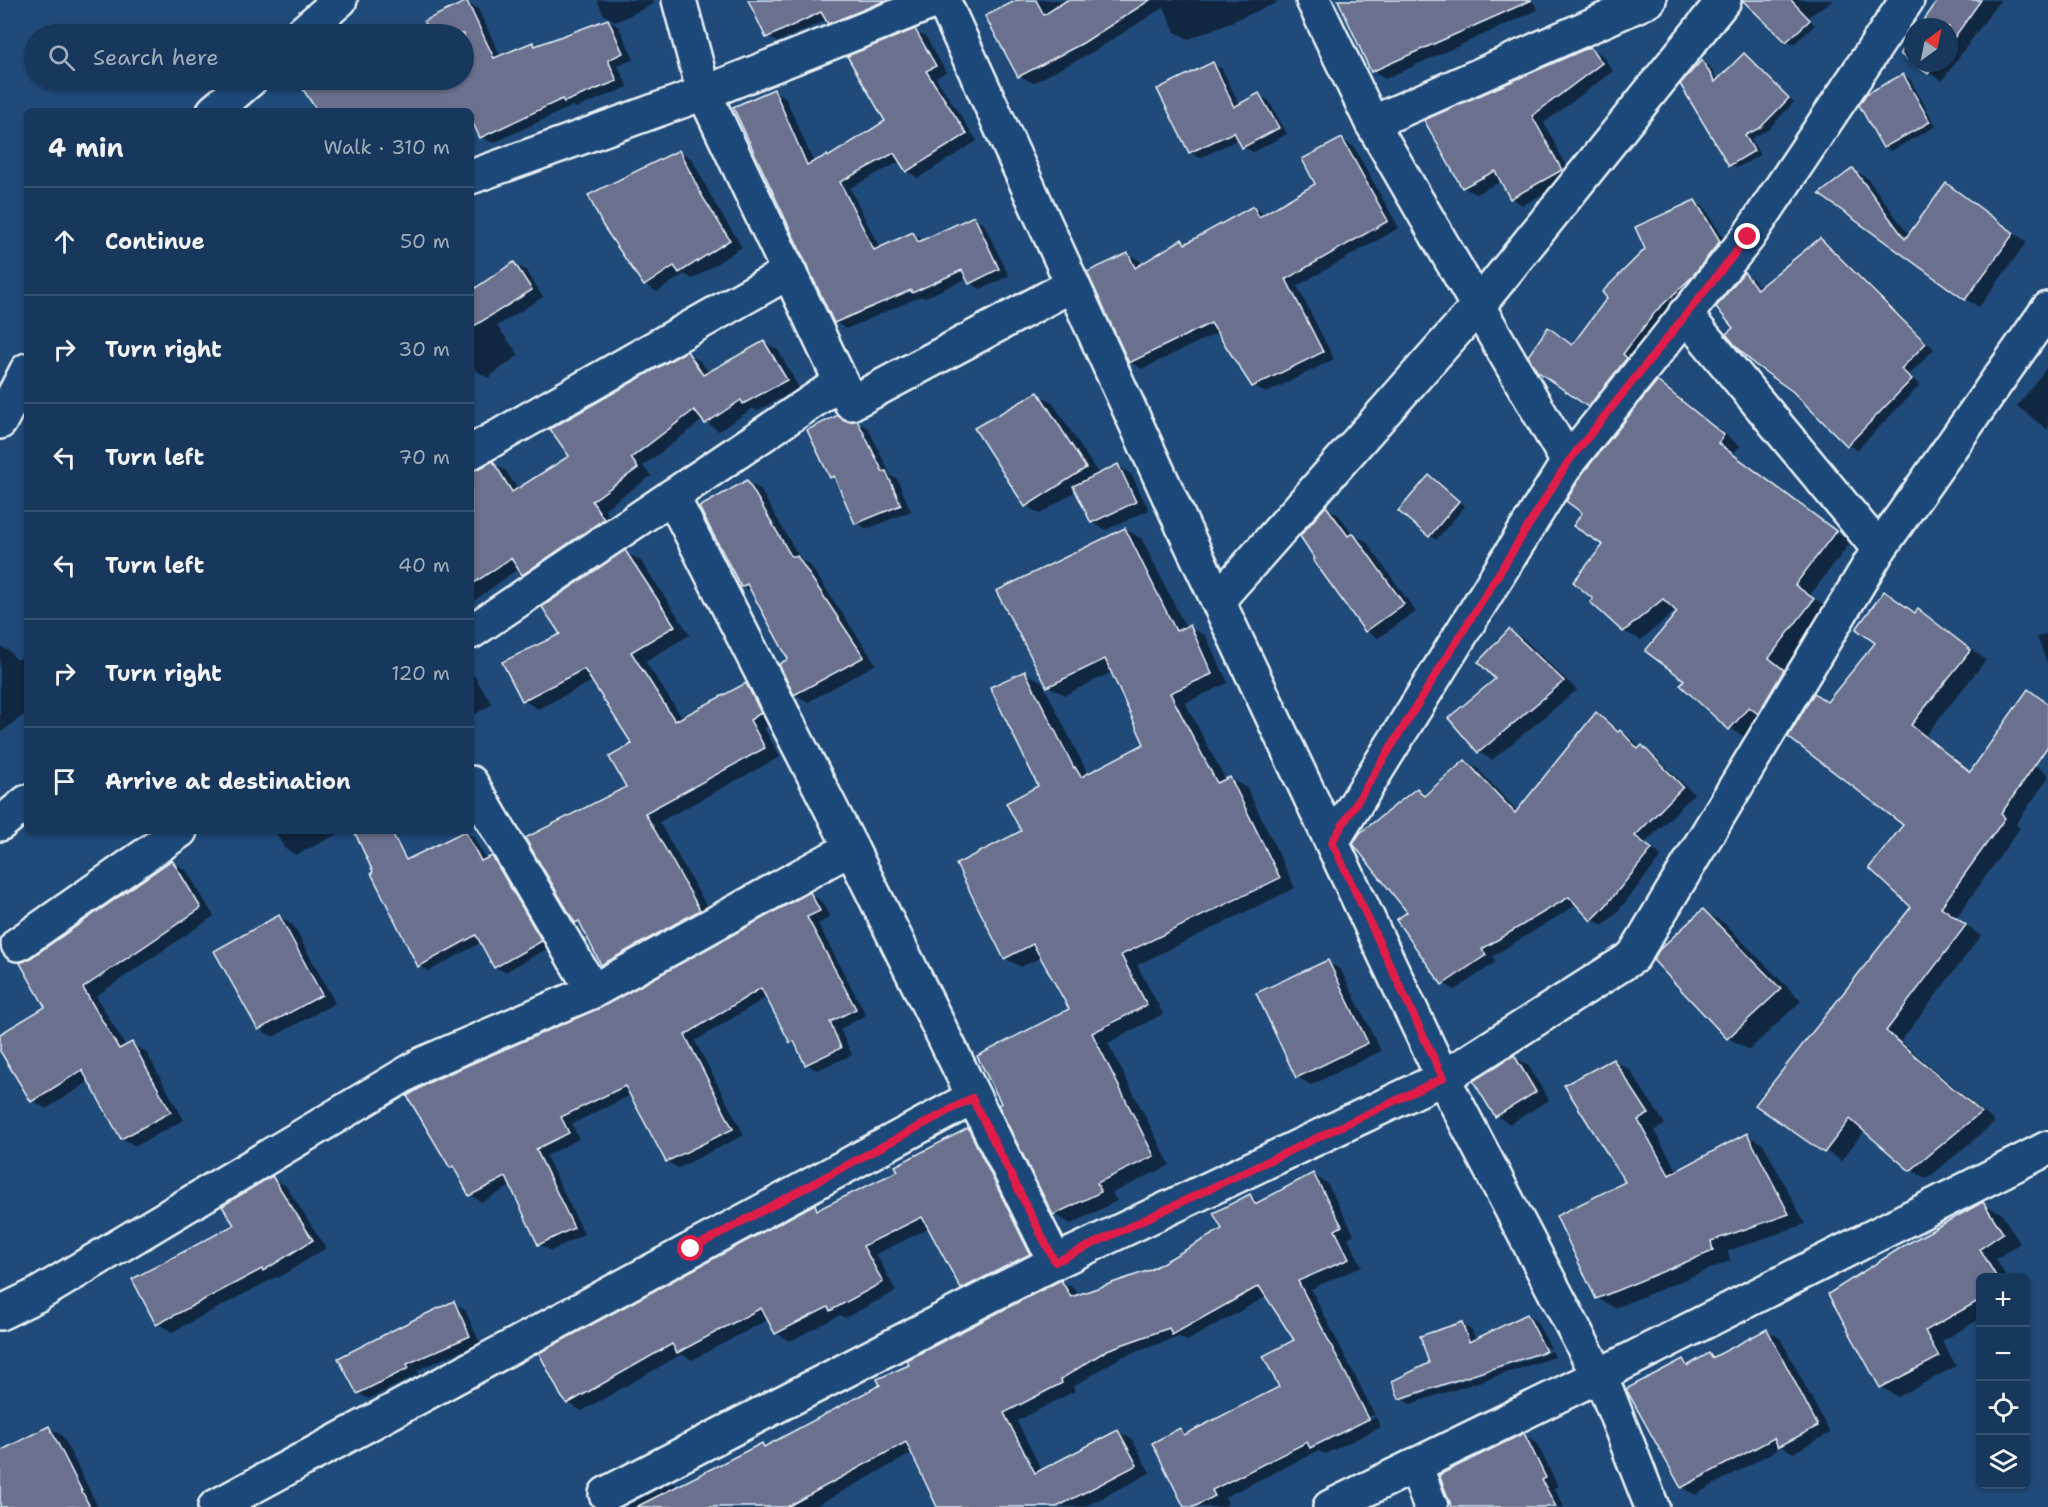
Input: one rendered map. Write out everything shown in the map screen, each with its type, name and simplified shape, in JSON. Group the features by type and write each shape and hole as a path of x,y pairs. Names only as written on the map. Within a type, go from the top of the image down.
{"street":[{"path":"312,24 340,0"},
{"path":"679,0 704,93 851,403 1072,285"},
{"path":"474,176 704,93 940,0 1443,1078 1607,1392 1652,1507"},
{"path":"1313,0 1372,123 1568,462"},
{"path":"1372,123 1649,0"},
{"path":"1218,600 1478,306 1724,0"},
{"path":"1332,842 1568,462 1748,237 1907,0"},
{"path":"217,108 238,90"},
{"path":"474,450 789,272"},
{"path":"606,1494 1055,1262 1443,1078 1633,957 1879,549 2048,309"},
{"path":"1685,315 1879,549"},
{"path":"0,422 24,376"},
{"path":"474,630 841,382"},
{"path":"672,496 851,848 972,1098 1055,1262"},
{"path":"474,788 593,991"},
{"path":"0,824 24,804"},
{"path":"18,944 176,834"},
{"path":"0,1313 37,1295 423,1064 593,991 851,848"},
{"path":"215,1507 972,1098"},
{"path":"1330,1507 1598,1376 2048,1148"},
{"path":"1415,1465 1431,1507"}],"building":[{"path":"748,0 887,0 828,24 821,12 766,38"},
{"path":"1017,0 1036,0 1044,15 1067,0 1150,0 1083,43 1018,77 985,16"},
{"path":"1338,0 1532,0 1371,72"},
{"path":"1742,0 1791,0 1810,20 1786,42"},
{"path":"1938,0 1981,0 1958,32 1958,18 1925,18"},
{"path":"467,1 494,58 533,42 535,46 608,19 623,53 608,60 617,81 564,102 562,99 480,138 474,125 474,108 315,108 303,90 474,90 474,24 425,24 424,21"},
{"path":"915,29 936,66 926,71 967,134 906,172 894,153 840,182 874,250 913,232 918,242 974,216 999,269 969,284 962,270 912,293 911,290 834,323 733,107 774,89 807,165 827,155 828,157 885,121 847,56"},
{"path":"1590,47 1602,63 1532,116 1562,170 1510,199 1495,171 1462,188 1424,120"},
{"path":"1744,53 1789,98 1760,128 1745,135 1754,151 1729,166 1680,84 1702,60 1715,82"},
{"path":"1213,62 1234,107 1259,93 1279,128 1242,148 1234,132 1189,153 1157,89"},
{"path":"1903,74 1930,122 1883,148 1859,105 1866,94"},
{"path":"1342,138 1388,221 1286,279 1323,352 1252,387 1211,323 1129,363 1087,272 1128,253 1135,268 1182,239 1185,244 1253,206 1259,217 1315,184 1302,159"},
{"path":"679,150 702,196 730,240 679,273 674,266 644,286 603,226 588,195"},
{"path":"1853,168 1905,239 1946,183 2014,233 1965,300 1819,194"},
{"path":"1695,200 1720,241 1691,278 1656,311 1623,354 1627,358 1588,407 1537,371 1528,356 1548,327 1572,345 1607,298 1602,292 1645,249 1635,227"},
{"path":"1820,238 1926,343 1901,369 1912,379 1847,446 1792,391 1754,364 1735,345 1726,334 1733,328 1716,307 1744,272 1757,289"},
{"path":"514,262 532,290 474,326 474,289"},
{"path":"764,341 787,380 743,404 741,400 705,424 694,410 631,458 638,468 592,501 604,519 522,575 511,558 474,583 474,470 493,461 512,492 569,456 550,429 687,351 703,375"},
{"path":"1657,381 1724,435 1718,443 1836,531 1795,585 1814,599 1769,658 1784,670 1758,714 1749,707 1729,730 1680,685 1684,680 1645,651 1677,612 1663,599 1623,632 1590,602 1593,599 1573,582 1603,545 1573,526 1582,513 1566,501 1583,473"},
{"path":"1038,392 1086,468 1025,507 974,428"},
{"path":"838,415 849,422 857,420 883,472 886,471 901,505 855,524 834,476 830,478 807,430"},
{"path":"1118,464 1136,502 1091,523 1073,486"},
{"path":"1429,475 1459,501 1429,537 1398,511"},
{"path":"747,480 791,556 797,556 864,657 794,695 779,664 788,659 747,584 741,587 699,507"},
{"path":"1326,506 1348,536 1353,533 1404,604 1365,632 1313,560 1315,559 1300,536"},
{"path":"1125,528 1176,631 1190,625 1212,674 1170,693 1217,783 1230,777 1280,878 1121,955 1147,1005 1092,1033 1154,1156 1097,1183 1101,1192 1053,1215 998,1105 1001,1103 977,1056 1069,1009 1033,944 1004,959 956,864 1021,831 1006,803 1038,786 990,687 1025,671 1074,768 1081,777 1144,744 1105,659 1047,687 996,591"},
{"path":"625,550 675,626 631,652 675,721 746,683 761,713 750,720 765,748 645,813 700,910 601,965 579,921 575,923 525,838 626,787 609,757 632,744 584,669 522,701 502,662 560,634 542,607"},
{"path":"1884,591 1915,613 1918,609 1971,650 1911,725 1970,772 2028,689 2048,704 2048,746 2001,814 2005,818 1941,907 1966,925 1886,1031 1981,1112 1910,1171 1850,1119 1824,1153 1755,1105 1911,907 1869,868 1903,825 1788,737 1814,693 1827,702 1875,643 1856,629"},
{"path":"1509,629 1564,681 1478,753 1448,718 1495,679 1478,662"},
{"path":"1596,712 1618,732 1620,730 1638,749 1642,745 1683,787 1635,836 1652,849 1591,921 1569,897 1482,949 1486,955 1442,985 1396,920 1407,912 1353,844 1360,833 1417,788 1424,796 1465,760 1515,813"},
{"path":"355,834 393,834 406,860 459,834 467,834 481,861 492,856 542,941 494,968 476,935 418,967 371,873 373,872"},
{"path":"172,860 201,908 83,988 119,1049 132,1042 171,1112 121,1139 82,1070 31,1102 0,1051 0,1034 45,1007 20,963"},
{"path":"810,892 820,911 807,917 856,1009 830,1022 841,1048 805,1065 794,1041 790,1043 761,988 685,1035 733,1129 666,1162 625,1086 561,1117 569,1133 536,1149 574,1228 538,1245 506,1177 469,1196 453,1166 450,1168 407,1096 432,1081 602,1007"},
{"path":"1703,909 1781,989 1727,1039 1653,960 1659,950"},
{"path":"279,915 322,995 258,1030 214,951"},
{"path":"1328,960 1368,1043 1296,1078 1256,993"},
{"path":"1514,1055 1536,1092 1495,1117 1473,1081"},
{"path":"1613,1059 1649,1114 1638,1120 1669,1175 1747,1133 1789,1214 1711,1241 1713,1251 1596,1299 1556,1216 1625,1182 1564,1085"},
{"path":"968,1128 1030,1254 961,1289 922,1217 863,1246 883,1282 830,1311 828,1307 775,1334 761,1308 677,1353 672,1344 567,1404 561,1396 539,1353 815,1204 817,1210 898,1171 895,1166"},
{"path":"1313,1173 1342,1226 1335,1230 1349,1259 1298,1281 1369,1419 1310,1448 1307,1442 1212,1490 1215,1496 1194,1507 1184,1507 1152,1443 1180,1428 1184,1435 1279,1387 1263,1356 1294,1340 1259,1286 1172,1335 1169,1328 1107,1350 1061,1379 1062,1383 1004,1413 1035,1473 1118,1430 1137,1465 1057,1507 937,1507 906,1442 787,1507 636,1507 762,1443 764,1447 880,1385 877,1379 909,1365 907,1360 1061,1280 1071,1297 1150,1270 1222,1229 1213,1213 1250,1194 1255,1204"},
{"path":"272,1176 313,1240 263,1271 262,1269 156,1325 132,1279 234,1225 222,1206"},
{"path":"1983,1202 2003,1233 1980,1249 1994,1273 1976,1273 1976,1302 1925,1331 1939,1357 1880,1388 1828,1294 1905,1245"},
{"path":"454,1301 470,1336 407,1364 409,1368 357,1394 338,1358"},
{"path":"1527,1314 1546,1351 1399,1399 1392,1381 1429,1363 1420,1336 1462,1322 1469,1342"},
{"path":"1767,1329 1818,1426 1778,1447 1774,1438 1681,1488 1626,1389 1683,1359 1687,1366 1709,1353 1712,1358"},
{"path":"49,1426 90,1507 0,1507 0,1451"},
{"path":"1524,1433 1546,1478 1542,1480 1556,1507 1452,1507 1439,1475"}],"route":[{"path":"691,1249 972,1098 1055,1262 1443,1078 1332,842 1568,462 1748,237"}]}
